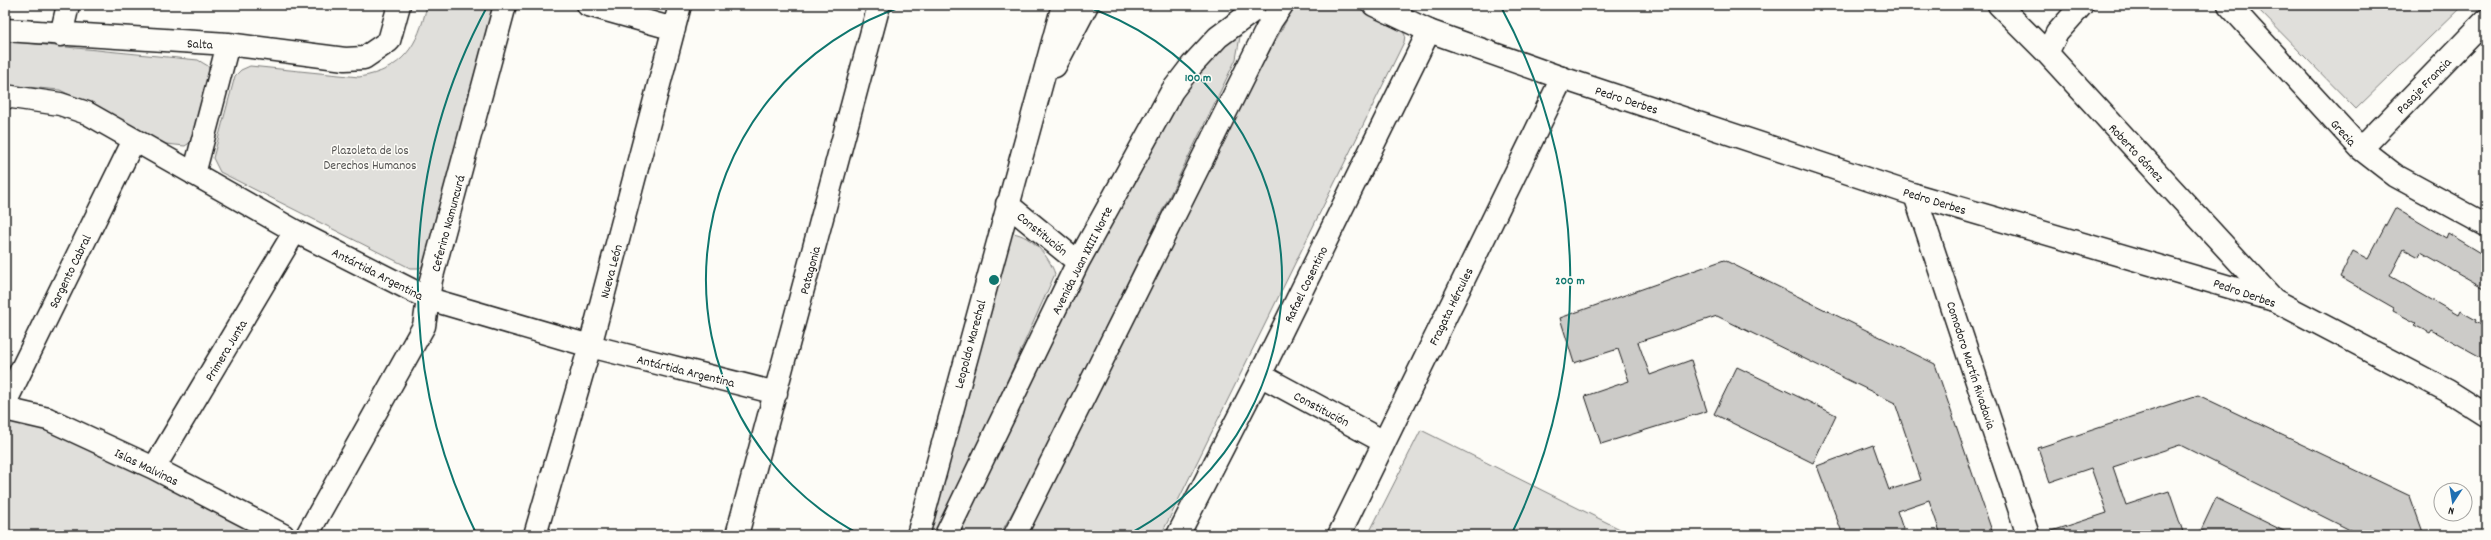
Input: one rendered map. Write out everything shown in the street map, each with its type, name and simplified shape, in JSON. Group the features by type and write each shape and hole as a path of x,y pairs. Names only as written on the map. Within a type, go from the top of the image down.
{"street":[{"path":"61,35 68,5"},
{"name":"Salta","path":"5,30 61,35 228,44 345,59 364,58 389,41 399,5"},
{"name":"Ceferino Namuncurá","path":"307,535 424,326 431,280 505,5"},
{"path":"588,5 674,29"},
{"name":"Nueva León","path":"535,535 590,346 680,5"},
{"name":"Patagonia","path":"737,535 879,5"},
{"name":"Leopoldo Marechal","path":"918,535 1007,204 1063,5"},
{"name":"Leopoldo Marechal","path":"1034,108 1087,5"},
{"name":"Pedro Derbes","path":"1374,5 1429,31 1562,78 1915,195 2274,300 2448,391 2486,415"},
{"name":"Roberto Gómez","path":"1999,5 2047,53 2274,300"},
{"path":"2047,53 2057,33 2082,5"},
{"name":"Grecia","path":"2229,5 2361,150 2396,176 2486,225"},
{"name":"Avenida Juan XXIII Norte","path":"946,535 1078,262 1172,91 1192,65 1218,37 1265,10"},
{"name":"Avenida Juan XXIII Norte","path":"1015,535 1265,10"},
{"name":"Pasaje Francia","path":"2361,150 2486,20"},
{"name":"Rafael Cosentino","path":"1178,535 1260,375 1429,31"},
{"path":"194,174 228,44"},
{"name":"Fragata Hércules","path":"1339,535 1562,78"},
{"name":"Antártida Argentina","path":"5,96 60,104 87,113 295,231 429,299 590,346 776,393"},
{"name":"Sargento Cabral","path":"5,403 134,140"},
{"name":"Comodoro Martín Rivadavia","path":"1915,195 2028,535"},
{"name":"Constitución","path":"1007,204 1078,262"},
{"name":"Primera Junta","path":"154,468 295,231"},
{"name":"Constitución","path":"1260,375 1384,442"},
{"name":"Islas Malvinas","path":"5,409 48,419 154,468 283,535"}],"green space":[{"name":"Plazoleta de los Derechos Humanos","path":"427,5 493,5 426,261 420,268 410,268 220,172 213,158 235,76 241,70 250,66 359,77 374,74 387,69 406,54 419,33"},
{"path":"1295,5 1351,5 1401,28 1405,35 1404,42 1161,535 1026,535 1251,85"},
{"path":"2254,5 2463,5 2356,109"},
{"path":"1241,31 1236,59 1041,460 1000,535 951,535 1060,310 1128,195 1184,88 1227,42"},
{"path":"5,41 198,60 208,66 212,78 200,136 185,146 166,144 60,90 5,85"},
{"path":"1013,233 1027,238 1039,248 1049,260 1055,274 938,535 925,535 1008,237"},
{"path":"5,418 38,420 260,535 5,535"},
{"path":"1421,430 1632,535 1368,535"}],"building":[{"path":"2395,208 2446,238 2448,233 2486,256 2486,289 2421,252 2419,257 2404,249 2390,276 2458,315 2460,311 2476,320 2475,322 2482,325 2486,318 2486,360 2432,330 2430,333 2414,325 2416,323 2393,311 2394,308 2340,277 2353,251 2368,259"},
{"path":"1724,260 1935,364 1992,531 1977,535 1941,535 1929,500 1897,511 1905,535 1843,535 1817,466 1873,445 1889,490 1921,480 1895,403 1717,316 1638,342 1650,375 1691,360 1707,411 1601,444 1585,396 1629,381 1618,349 1574,363 1560,318"},
{"path":"1737,367 1836,415 1813,463 1714,414"},
{"path":"2198,395 2410,496 2424,535 2360,535 2180,445 2113,467 2126,505 2169,491 2183,532 2174,535 2049,535 2049,532 2107,513 2091,468 2050,482 2038,448"},
{"path":"2216,498 2292,535 2211,535 2201,530"}]}
